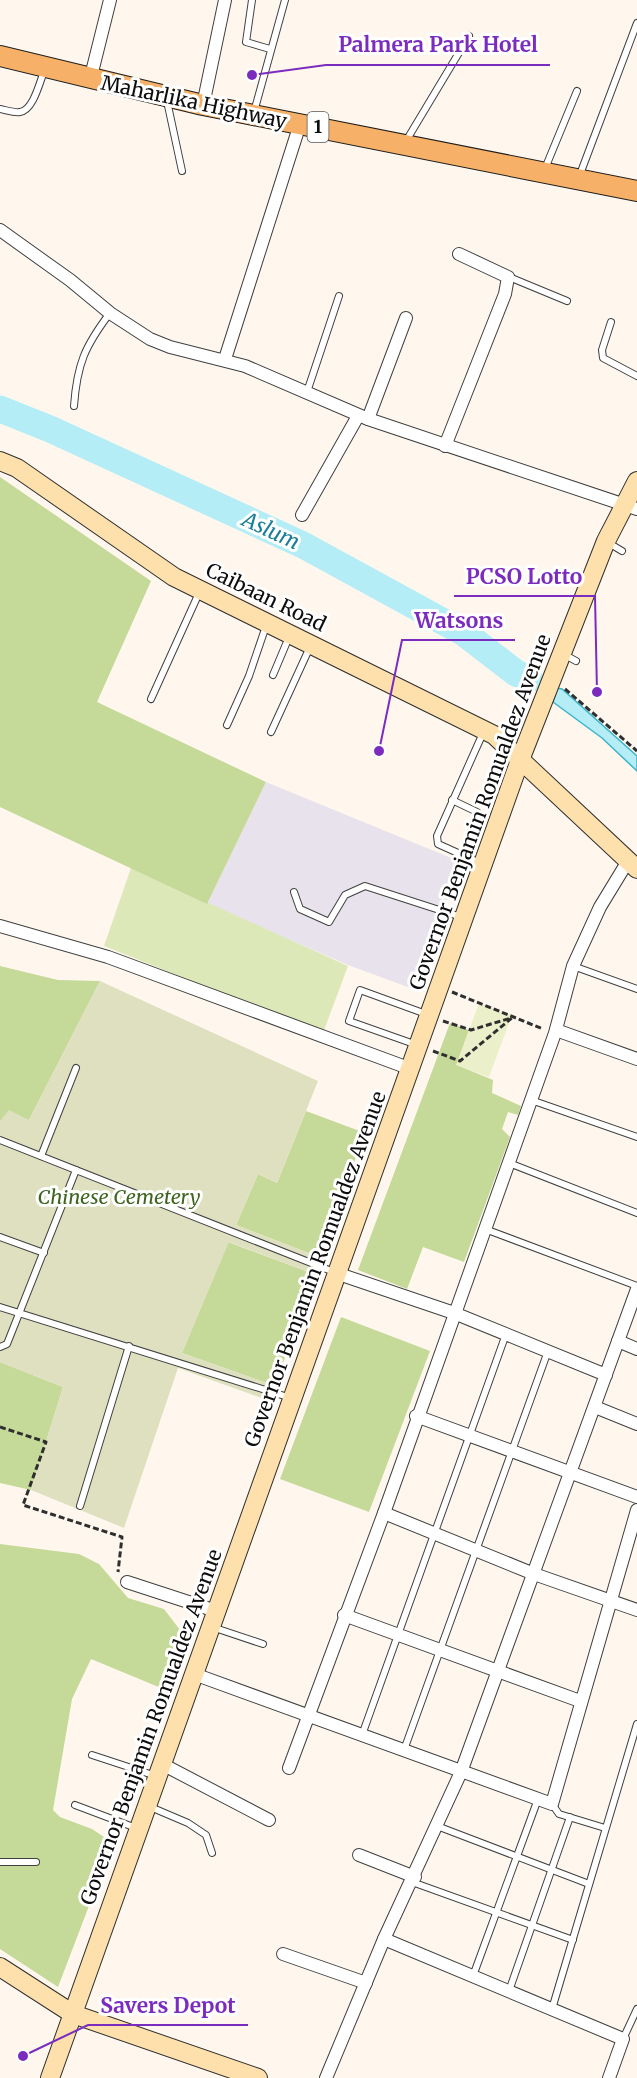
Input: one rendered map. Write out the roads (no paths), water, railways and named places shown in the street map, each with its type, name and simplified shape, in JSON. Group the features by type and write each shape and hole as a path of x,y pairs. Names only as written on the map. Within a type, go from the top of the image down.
{"main road":[{"name":"Maharlika Highway","path":"0,56 90,80 203,105 637,191"},
{"name":"Caibaan Road","path":"0,461 17,468 174,577 494,735 632,865"},
{"name":"Governor Benjamin Romualdez Avenue","path":"50,2078 520,760 552,678 569,657 606,541 630,507 637,481"},
{"path":"0,1967 73,2014 258,2078"}],"street":[{"path":"90,80 110,0"},
{"path":"203,105 225,0"},
{"path":"225,359 300,124"},
{"path":"0,230 70,279 110,313 150,339 170,347 225,359 307,392 363,418 630,507"},
{"path":"445,446 506,294 508,277 459,254"},
{"path":"302,514 363,418 406,318"},
{"path":"289,1768 344,1615 384,1514 416,1416 531,1100 555,1031 573,966 600,907 632,865"},
{"path":"0,926 108,957 411,1069"},
{"path":"555,1031 637,1059"},
{"path":"336,1273 454,1313 606,1375"},
{"path":"326,2078 384,1939 461,1772 637,1287"},
{"path":"618,1341 637,1349"},
{"path":"595,1407 637,1424"},
{"path":"416,1416 637,1497"},
{"path":"194,1674 552,1804 637,1510"},
{"path":"384,1514 534,1574 637,1610"},
{"path":"127,1582 214,1619"},
{"path":"344,1615 580,1701"},
{"path":"159,1770 269,1820"},
{"path":"359,1855 413,1879"},
{"path":"384,1939 623,2039 609,2078"},
{"path":"283,1954 366,1983"}],"lane":[{"path":"252,0 246,42 270,49"},
{"path":"253,115 285,0"},
{"path":"578,179 637,23"},
{"path":"404,145 469,36"},
{"path":"0,109 21,112 26,109 31,104 46,68"},
{"path":"543,172 577,91"},
{"path":"166,96 182,171"},
{"path":"508,277 567,301"},
{"path":"307,392 339,296"},
{"path":"74,406 76,373 84,352 110,313"},
{"path":"611,322 602,350 603,358 637,376"},
{"path":"606,541 622,551"},
{"path":"151,699 200,591"},
{"path":"227,725 249,676 267,623"},
{"path":"273,675 291,634"},
{"path":"271,732 311,644"},
{"path":"483,864 438,844 437,836 484,730"},
{"path":"452,801 477,812"},
{"path":"294,892 300,909 329,922 345,895 365,886 464,918"},
{"path":"573,966 637,989"},
{"path":"419,1045 349,1021 360,990 429,1015"},
{"path":"41,1156 76,1068"},
{"path":"531,1100 637,1137"},
{"path":"0,1140 235,1236 336,1273"},
{"path":"508,1162 637,1213"},
{"path":"0,1347 7,1344 76,1170"},
{"path":"484,1229 637,1287"},
{"path":"0,1237 44,1253"},
{"path":"0,1307 291,1398"},
{"path":"362,1735 506,1334"},
{"path":"80,1506 129,1346"},
{"path":"404,1750 548,1351"},
{"path":"214,1619 263,1644"},
{"path":"552,2009 637,1724"},
{"path":"92,1755 159,1770"},
{"path":"473,1976 538,1799"},
{"path":"552,1804 559,1814 605,1828"},
{"path":"75,1806 139,1829"},
{"path":"148,1806 188,1823 206,1835 212,1853"},
{"path":"509,1991 570,1817"},
{"path":"437,1826 589,1884"},
{"path":"0,1862 36,1862"},
{"path":"413,1879 573,1940"},
{"path":"623,2039 637,2009"}],"water":[{"path":"557,688 562,689 637,756 637,771 602,738 553,702"}],"waterway":[{"name":"Aslum","path":"0,409 50,429 303,545 464,633 516,673 529,679"}],"place":[{"name":"Palmera Park Hotel","path":"252,75"},
{"name":"PCSO Lotto","path":"597,692"},
{"name":"Watsons","path":"379,751"},
{"name":"Savers Depot","path":"23,2056"}],"park label":[{"name":"Chinese Cemetery","path":"119,1197"}]}
